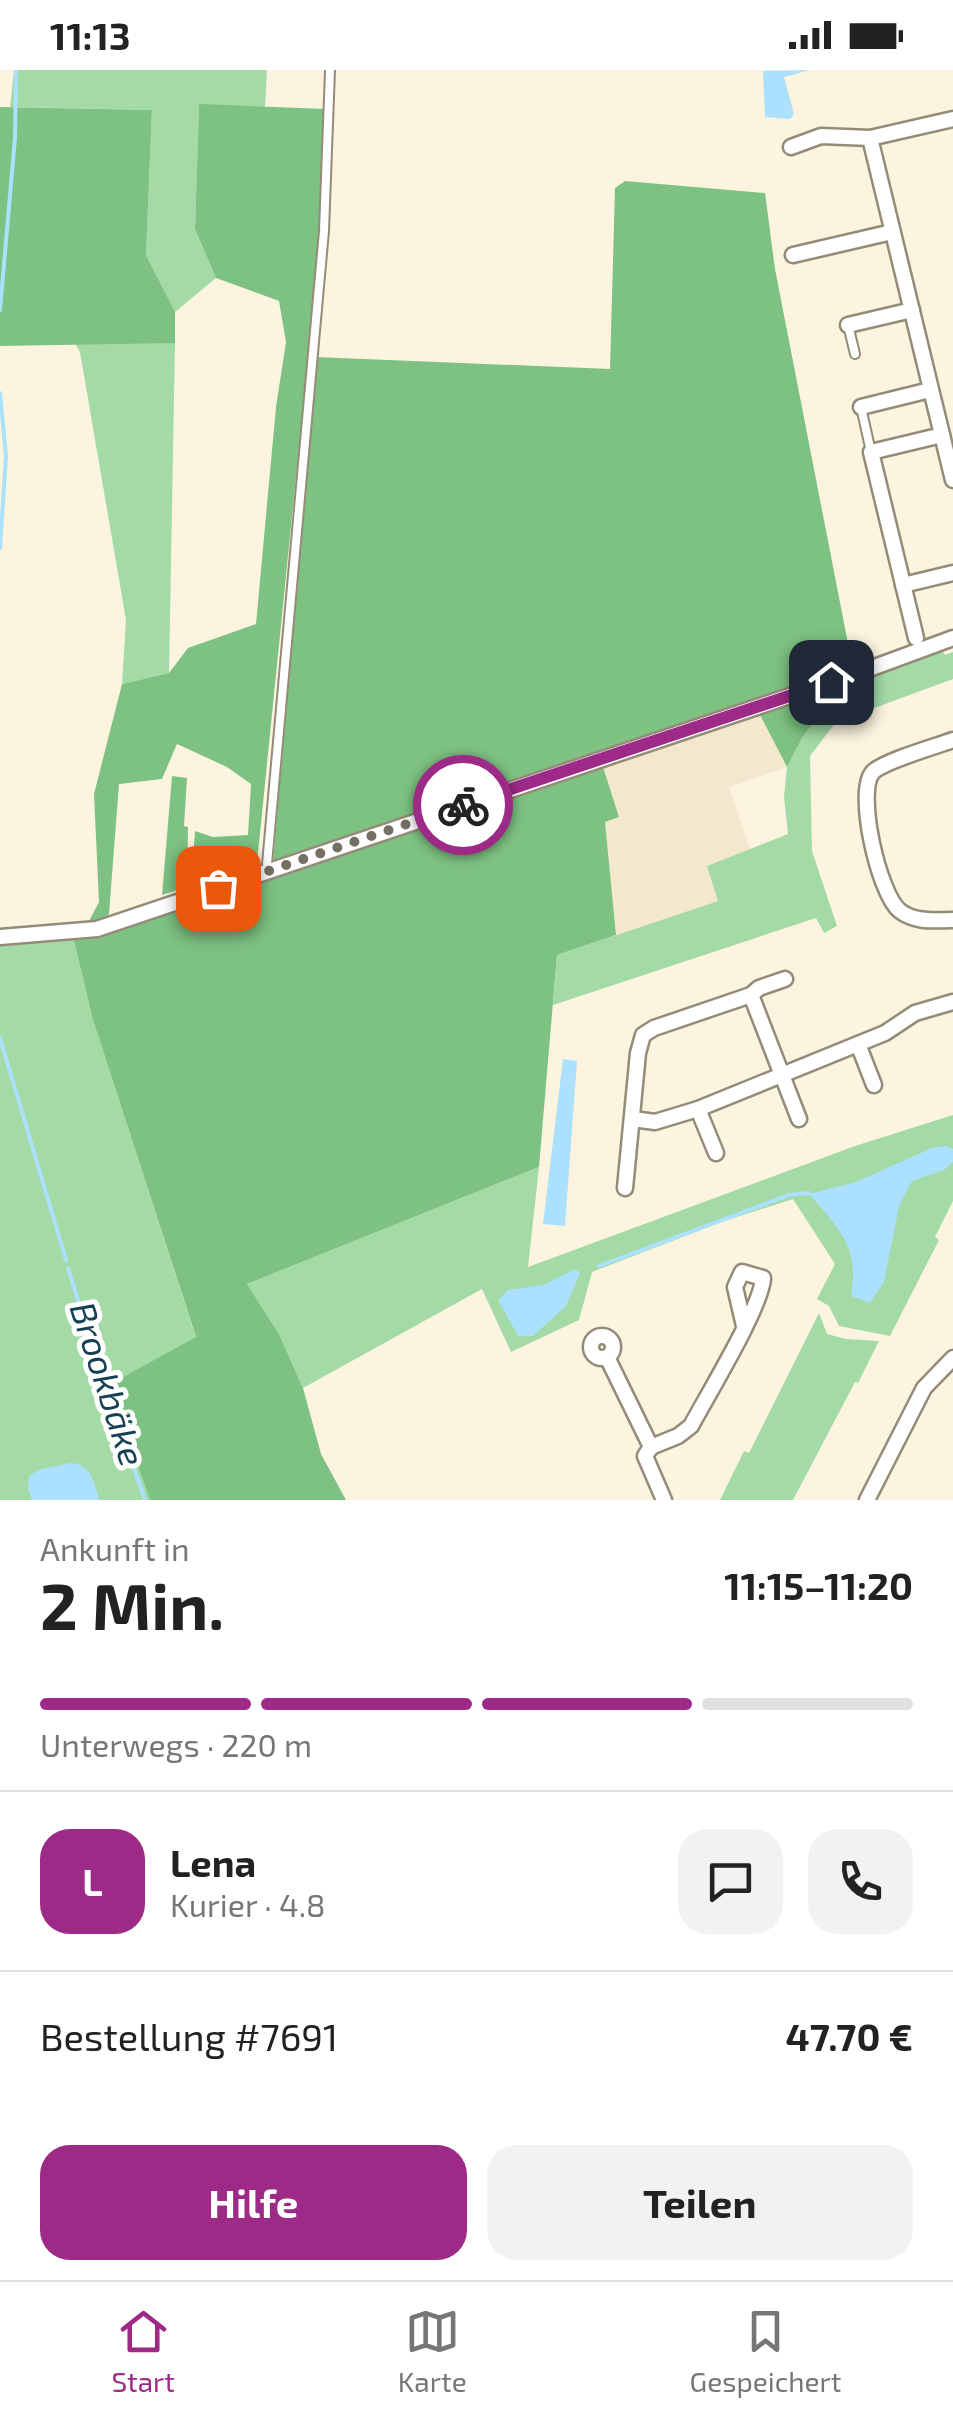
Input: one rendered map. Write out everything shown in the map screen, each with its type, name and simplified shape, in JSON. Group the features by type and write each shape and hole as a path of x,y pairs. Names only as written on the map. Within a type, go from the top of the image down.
{"street":[{"path":"791,147 821,136 870,138 953,119"},
{"path":"870,138 953,480"},
{"path":"793,255 892,232"},
{"path":"848,325 912,310"},
{"path":"861,407 930,390"},
{"path":"916,638 871,452 942,435"},
{"path":"903,586 953,573"},
{"path":"0,936 98,929 953,638"},
{"path":"953,740 876,769 868,781 869,830 886,895 896,907 915,918 953,920"},
{"path":"625,1188 638,1053 644,1035 785,980"},
{"path":"751,995 798,1118"},
{"path":"633,1119 655,1122 698,1109 885,1033 915,1013 953,1002"},
{"path":"858,1044 874,1085"},
{"path":"698,1109 716,1153"},
{"path":"664,1500 645,1456 651,1447 691,1426 744,1326"},
{"path":"607,1357 651,1447"},
{"path":"867,1500 924,1388 953,1358"}],"lane":[{"path":"269,871 324,230 330,70"},
{"path":"848,325 855,354"},
{"path":"861,407 871,452"}],"shaded area":[{"path":"759,713 787,767 729,787 750,849 707,866 719,901 616,935 605,821 619,817 602,764"}],"green space":[{"path":"14,70 267,70 265,107 199,105 195,229 216,278 175,312 146,255 152,110 10,107"},
{"path":"199,104 327,109 324,199 257,863 191,886 195,831 213,837 248,835 251,784 227,767 177,744 162,779 119,784 109,914 95,924 88,923 99,902 94,794 122,684 169,673 188,648 256,624 276,407 286,342 279,301 216,278 195,229"},
{"path":"0,107 152,110 146,255 175,312 175,343 0,346"},
{"path":"625,181 765,193 775,269 853,669 273,865 315,357 610,369 615,188"},
{"path":"75,343 175,343 169,673 122,684 126,620 80,352"},
{"path":"942,650 945,655 953,652 953,679 836,722 810,756 812,851 837,926 824,933 816,918 553,1005 557,955 718,901 707,866 788,834 784,797 787,767 802,738 840,687"},
{"path":"840,687 802,738 787,767 759,713"},
{"path":"602,764 619,817 605,822 616,935 557,955 539,1167 247,1284 279,1334 303,1388 321,1454 346,1500 150,1500 109,1385 196,1337 93,1020 73,937"},
{"path":"172,776 187,778 187,887 162,895"},
{"path":"73,937 93,1020 196,1338 110,1385 150,1500 0,1500 0,942"},
{"path":"953,1115 953,1201 935,1237 939,1240 890,1336 839,1326 829,1306 817,1299 835,1264 793,1199 592,1272 579,1320 511,1352 482,1289 303,1388 279,1334 247,1284 539,1167 528,1267 855,1146"},
{"path":"819,1313 827,1334 879,1341 858,1383 855,1382 793,1500 720,1500 744,1451 749,1453"}],"water":[{"path":"810,70 784,77 794,114 790,119 765,117 763,71"},
{"path":"563,1059 577,1061 565,1226 543,1224"},
{"path":"932,1148 953,1149 953,1162 944,1170 912,1181 899,1206 884,1282 870,1303 851,1296 850,1252 838,1229 809,1194 856,1182"},
{"path":"575,1269 580,1273 566,1306 533,1336 518,1336 498,1300 508,1290 543,1285"},
{"path":"69,1463 87,1470 100,1500 32,1500 29,1476"}],"waterway":[{"name":"Brookbäke","path":"0,310 15,138 16,70"},
{"name":"Brookbäke","path":"0,393 6,456 0,548"},
{"name":"Brookbäke","path":"0,1038 66,1260"},
{"path":"599,1266 789,1195 809,1193"},
{"name":"Brookbäke","path":"68,1268 145,1500"}],"way so far":[{"path":"218,888 463,805"}],"route":[{"path":"463,805 831,682"}]}
